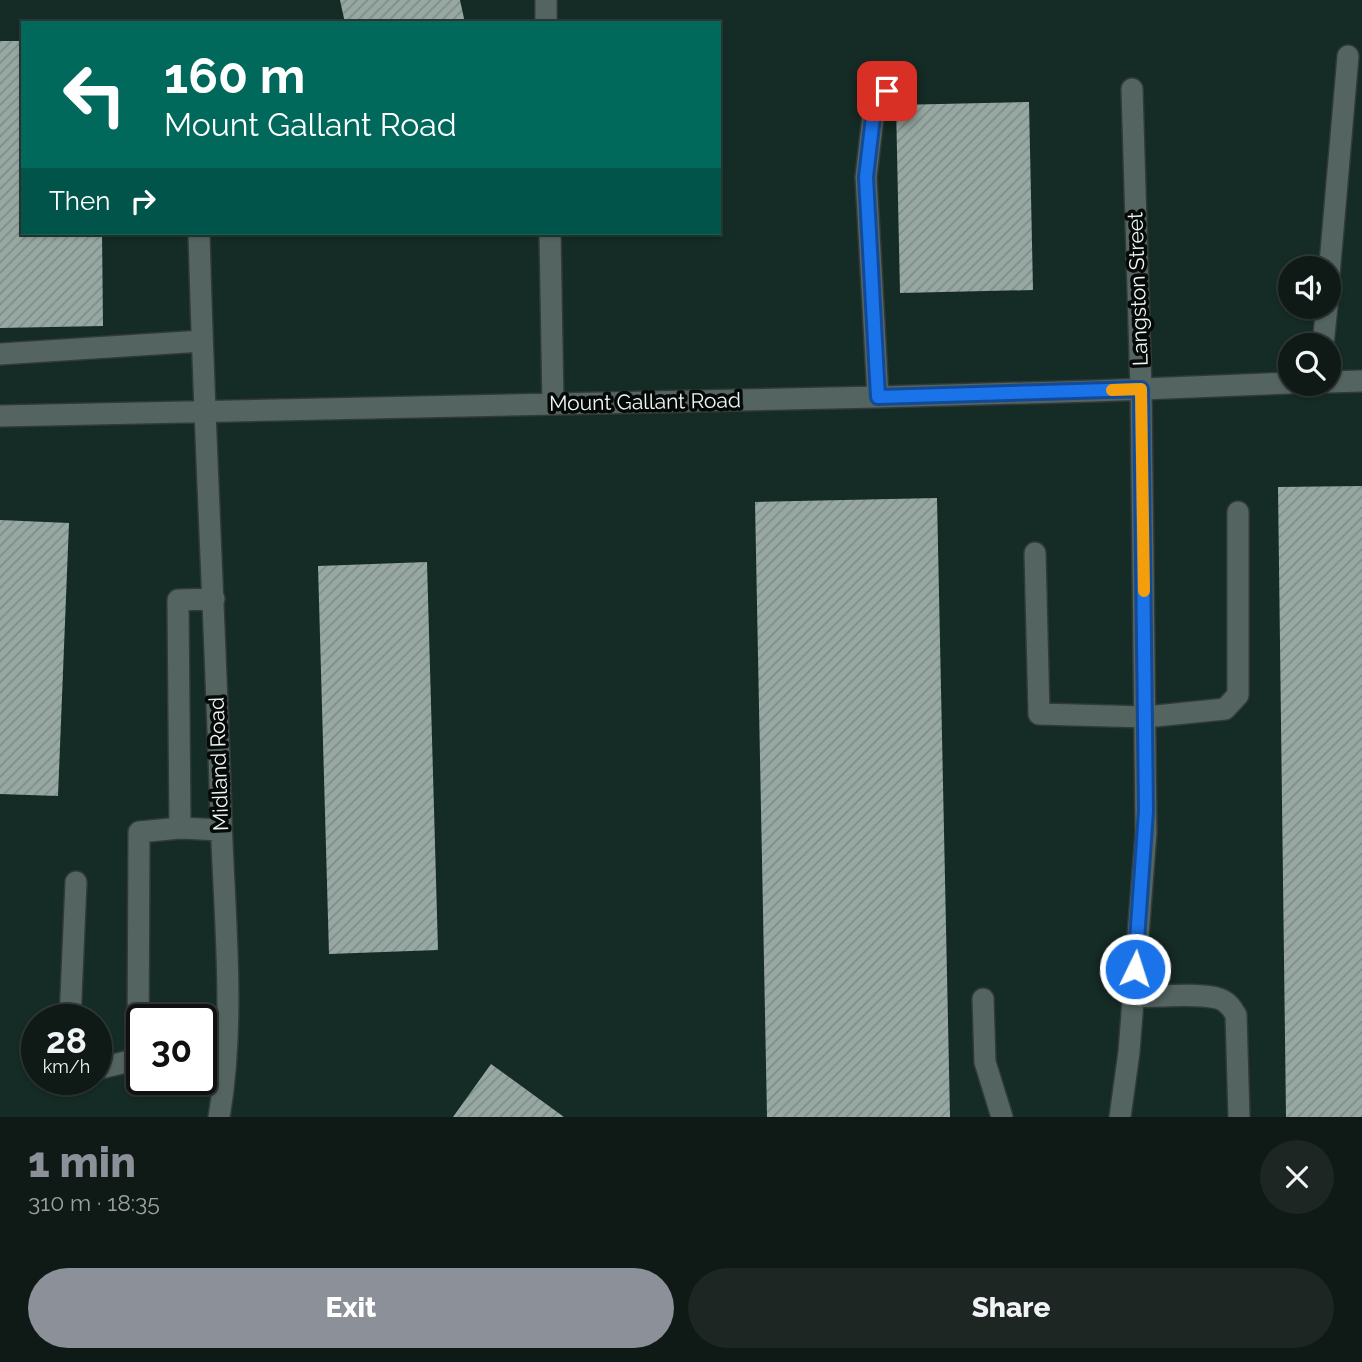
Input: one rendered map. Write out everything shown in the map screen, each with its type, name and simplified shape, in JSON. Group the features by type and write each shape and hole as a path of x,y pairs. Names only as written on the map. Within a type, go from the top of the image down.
{"street":[{"path":"546,0 546,21"},
{"path":"1331,256 1348,56"},
{"name":"Langston Street","path":"1120,1117 1129,1052 1146,833 1141,389 1132,89"},
{"path":"878,397 866,177 873,117 887,91"},
{"name":"Midland Road","path":"199,235 221,830 227,912 226,1065 219,1117"},
{"path":"550,235 553,404"},
{"path":"0,354 202,341"},
{"path":"1341,382 1362,381"},
{"name":"Mount Gallant Road","path":"0,416 878,397 1278,383"},
{"path":"1035,553 1039,714 1146,717 1225,709 1238,695 1238,512"},
{"path":"180,828 178,600 214,600"},
{"path":"112,1065 138,1059 139,832 180,828 221,830"},
{"path":"71,1004 76,882"},
{"path":"1133,996 1202,997 1219,999 1231,1006 1236,1015 1239,1117"},
{"path":"983,999 985,1062 1002,1117"}],"shaded area":[{"path":"0,0 1362,0 1362,1117 0,1117"}],"building":[{"path":"340,0 460,0 465,21 345,21"},
{"path":"0,41 21,41 21,235 102,235 103,326 0,328"},
{"path":"1029,102 1033,290 900,293 896,105"},
{"path":"1362,486 1362,1117 1286,1117 1278,487"},
{"path":"937,498 950,1117 767,1117 755,502"},
{"path":"0,520 69,523 58,796 0,794"},
{"path":"427,562 438,950 329,954 318,566"},
{"path":"491,1064 564,1117 453,1117"}],"slow traffic":[{"path":"1112,390 1141,389 1144,591"}],"route":[{"path":"887,91 873,117 866,177 878,397 1141,389 1146,833 1135,969"}]}
